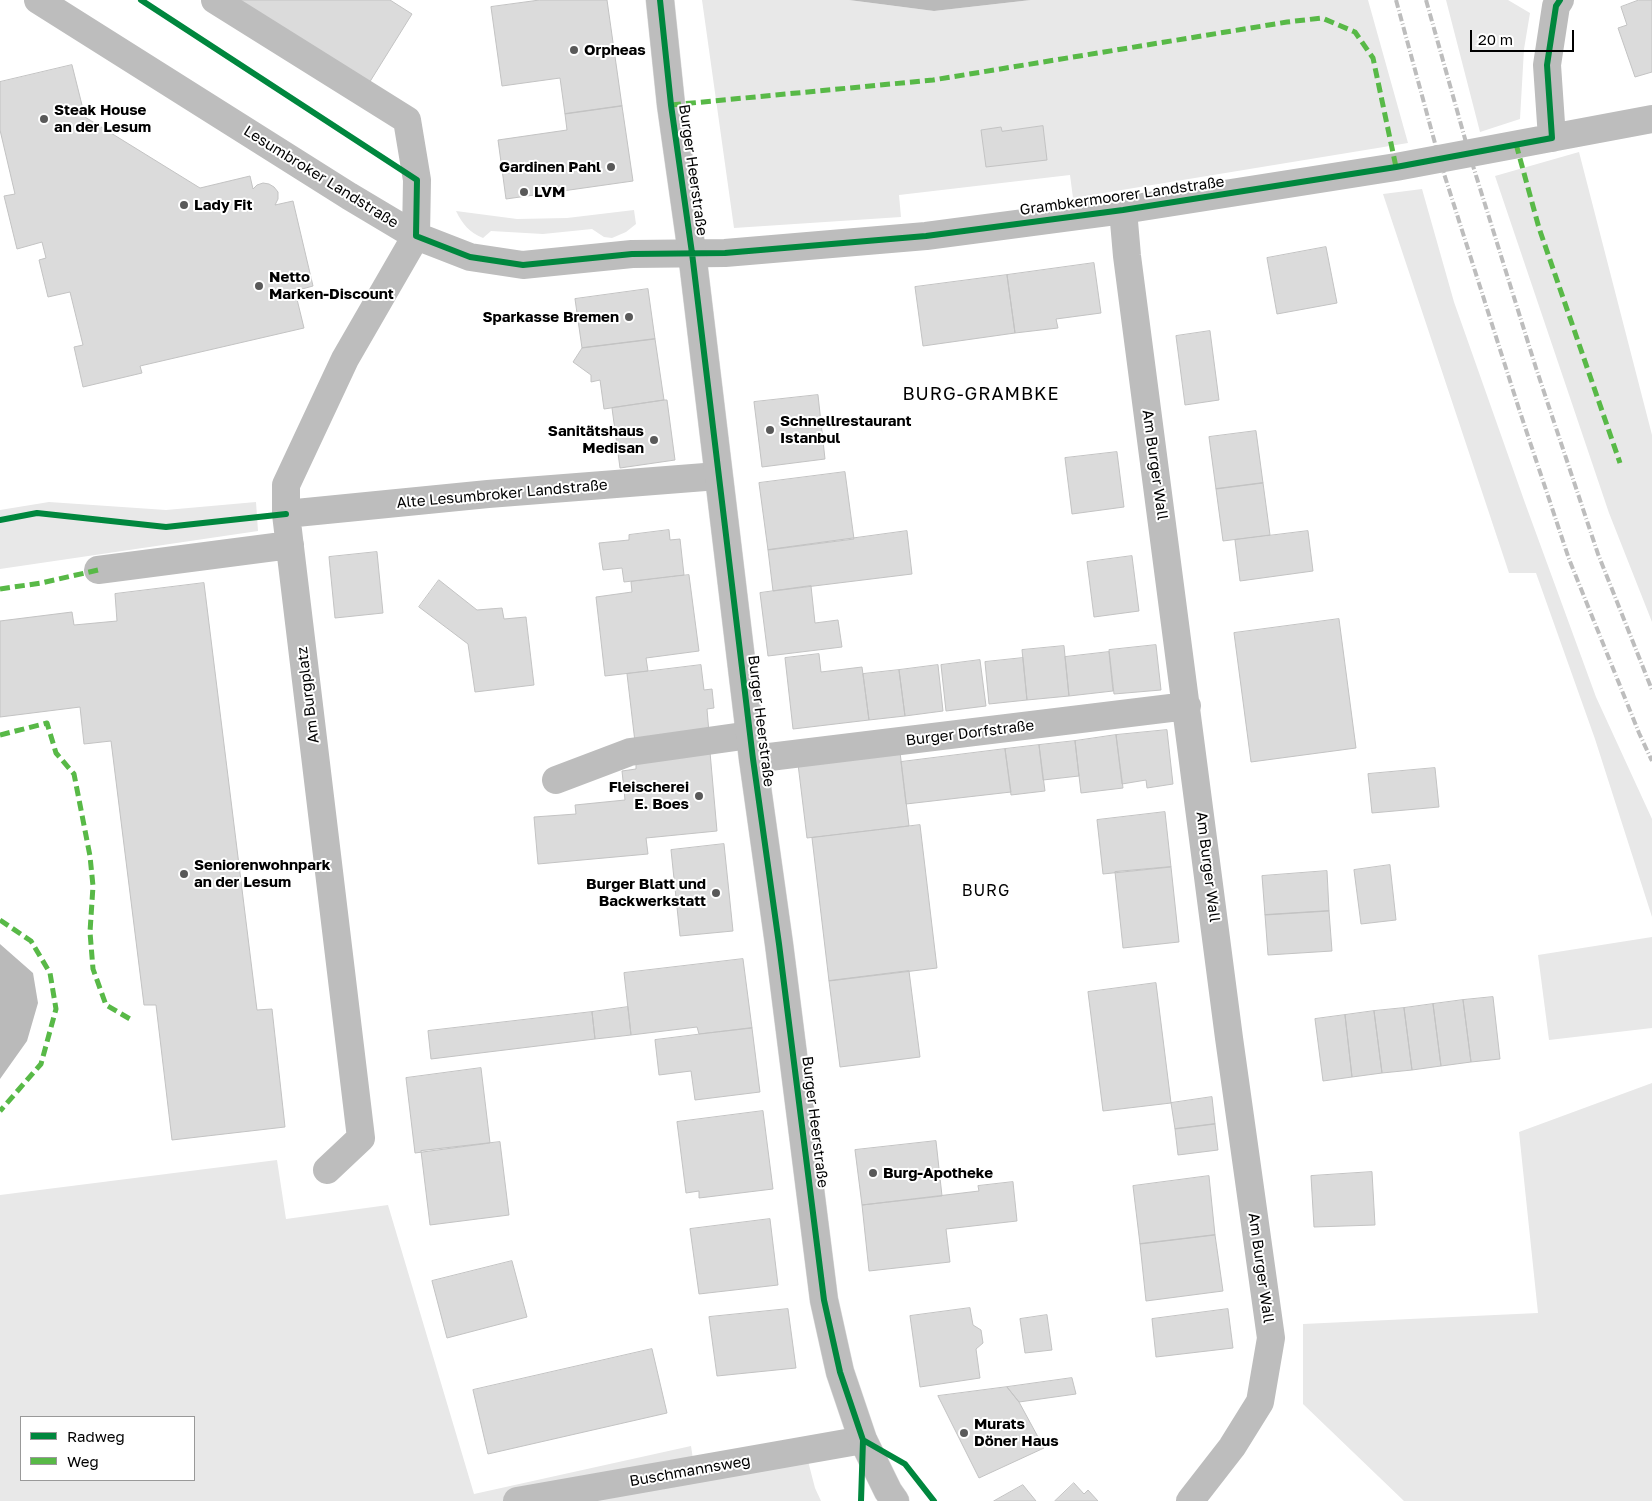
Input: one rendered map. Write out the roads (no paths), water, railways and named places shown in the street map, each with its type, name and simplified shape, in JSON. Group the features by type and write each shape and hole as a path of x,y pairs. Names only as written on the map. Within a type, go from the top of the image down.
{"street":[{"name":"Lesumbroker Landstraße","path":"38,0 349,196 416,236 470,257 523,266 632,254 692,253"},
{"path":"215,0 407,120 417,180 416,236"},
{"name":"Burger Heerstraße","path":"660,0 671,105 692,253 752,747 783,973 824,1300 840,1372 863,1440 888,1491 895,1501"},
{"path":"1552,138 1547,65 1556,6 1560,0"},
{"name":"Grambkermoorer Landstraße","path":"692,253 725,253 926,236 1123,210 1396,167 1652,119"},
{"name":"Am Burger Wall","path":"1123,210 1127,256 1232,1057 1271,1338 1260,1402 1232,1447 1190,1501"},
{"name":"Am Burgplatz","path":"327,1170 361,1138 286,514 286,485 345,359 416,236"},
{"name":"Alte Lesumbroker Landstraße","path":"286,514 488,494 718,476"},
{"path":"98,570 290,544"},
{"name":"Burger Dorfstraße","path":"556,780 630,752 752,747 1187,706"},
{"name":"Buschmannsweg","path":"517,1501 863,1440"}],"railway":[{"path":"1396,0 1439,158 1569,559 1652,761"},
{"path":"1426,0 1469,153 1536,368 1598,554 1652,690"}],"place":[{"name":"Orpheas","path":"574,50"},
{"name":"Steak House an der Lesum","path":"44,119"},
{"name":"Gardinen Pahl","path":"611,167"},
{"name":"LVM","path":"524,192"},
{"name":"Lady Fit","path":"184,205"},
{"name":"Netto Marken-Discount","path":"259,286"},
{"name":"Sparkasse Bremen","path":"629,317"},
{"name":"Schnellrestaurant Istanbul","path":"770,430"},
{"name":"Sanitätshaus Medisan","path":"654,440"},
{"name":"Fleischerei E. Boes","path":"699,796"},
{"name":"Seniorenwohnpark an der Lesum","path":"184,874"},
{"name":"Burger Blatt und Backwerkstatt","path":"716,893"},
{"name":"Burg-Apotheke","path":"873,1173"},
{"name":"Murats Döner Haus","path":"964,1433"}],"district":[{"name":"BURG-GRAMBKE","path":"981,394"},
{"name":"BURG","path":"986,891"}]}
